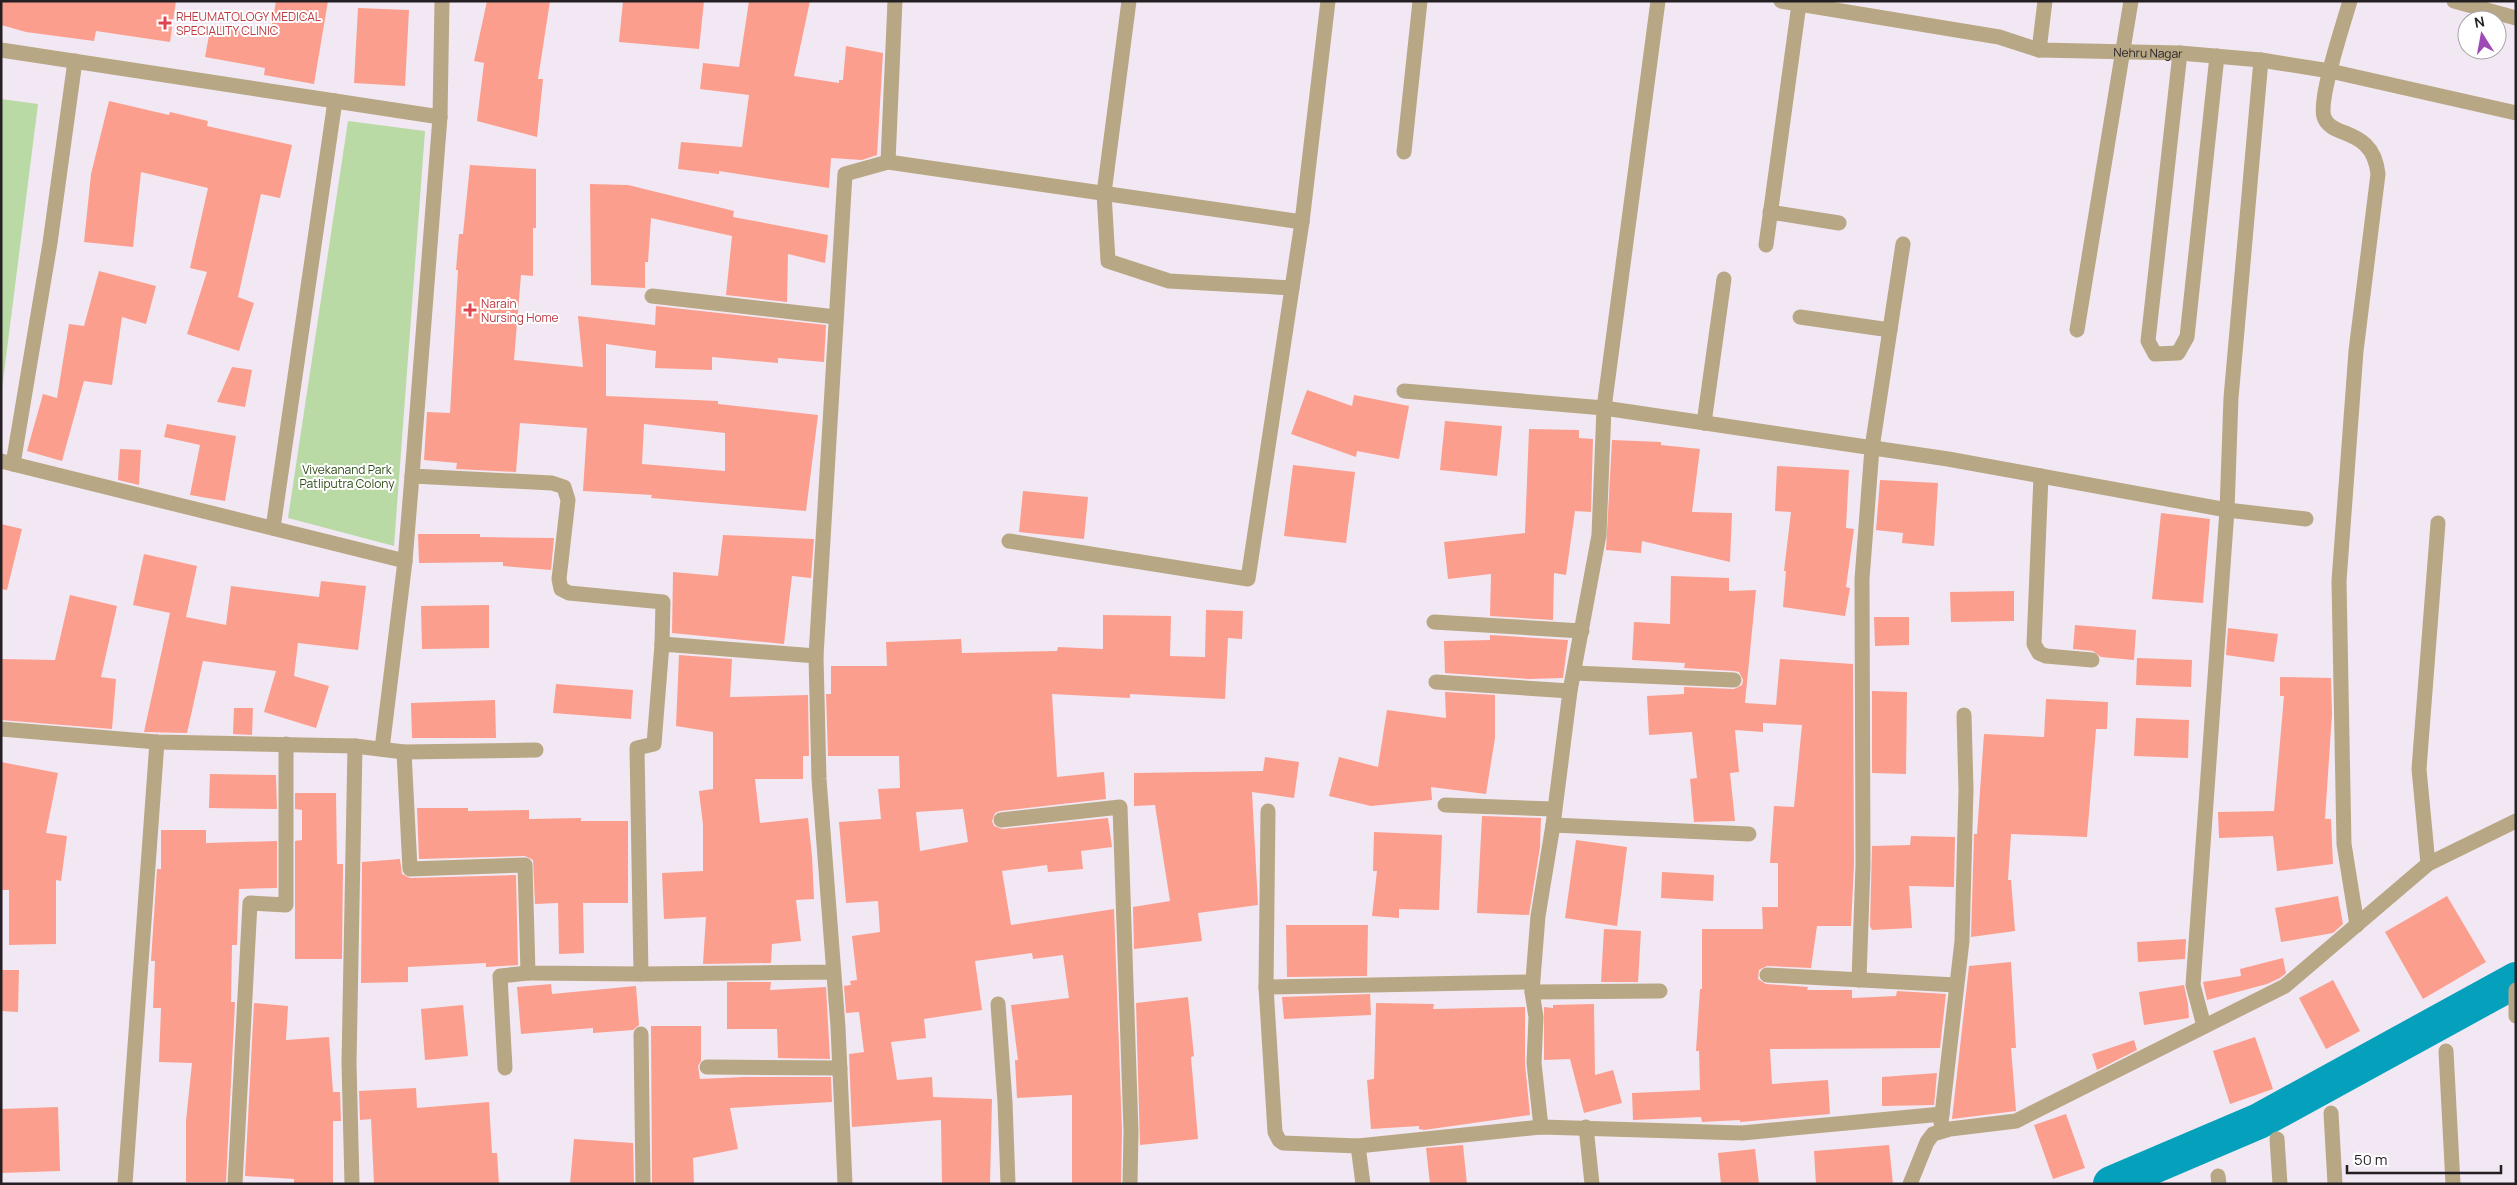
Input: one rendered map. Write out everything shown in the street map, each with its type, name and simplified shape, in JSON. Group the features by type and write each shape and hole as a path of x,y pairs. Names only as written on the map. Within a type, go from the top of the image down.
{"street":[{"path":"382,749 405,561 412,476 440,117 442,1"},
{"path":"888,162 895,1"},
{"path":"1129,1 1104,193 1108,261 1169,281 1292,288"},
{"path":"1009,541 1248,579 1302,222 1328,1"},
{"path":"1404,152 1420,1"},
{"path":"1540,1127 1534,1063 1536,1017 1532,987 1538,916 1553,825 1570,691 1599,535 1604,408 1658,1"},
{"name":"Nehru Nagar","path":"1781,1 1999,37 2039,50 2180,53 2261,60 2330,70 2516,113"},
{"path":"2039,50 2045,1"},
{"path":"2077,330 2131,1"},
{"path":"2350,1 2330,70 2324,106 2325,120 2368,146 2376,158 2378,174 2356,351 2339,581 2344,844 2356,925"},
{"path":"2454,1 2477,4 2516,18"},
{"path":"1766,245 1799,4"},
{"path":"1,50 440,117"},
{"path":"2180,53 2148,341 2155,354 2178,352 2187,337 2216,56"},
{"path":"2204,1026 2193,985 2227,510 2231,398 2261,60"},
{"path":"75,61 50,243 7,463 405,561"},
{"path":"273,528 335,101"},
{"path":"845,1184 840,1068 818,779 816,656 844,174 888,162 1302,222"},
{"path":"1770,212 1839,223"},
{"path":"1859,980 1863,865 1862,579 1872,448 1903,244"},
{"path":"1704,423 1724,279"},
{"path":"652,296 836,317"},
{"path":"1800,317 1890,330"},
{"path":"1404,391 1604,408 1872,448 2227,510 2306,519"},
{"path":"412,476 552,483 564,486 568,500 559,579 561,589 569,593 663,602 662,644 654,744 637,748 641,974"},
{"path":"2041,476 2034,644 2039,653 2046,656 2092,660"},
{"path":"2428,864 2419,769 2438,523"},
{"path":"1434,622 1582,631"},
{"path":"662,644 816,656"},
{"path":"1574,673 1734,680"},
{"path":"1436,682 1570,691"},
{"path":"1940,1132 1962,941 1966,790 1964,715"},
{"path":"1,729 157,742 355,746 404,752 536,750"},
{"path":"125,1184 157,742"},
{"path":"235,1184 250,903 286,905 286,744"},
{"path":"352,1184 350,1063 355,746"},
{"path":"404,752 410,869 525,865 528,973"},
{"path":"1445,805 1554,809"},
{"path":"1001,820 1120,807 1131,1131 1130,1184"},
{"path":"1268,811 1266,987 1276,1136 1283,1143 1358,1146 1540,1127 1742,1133 1942,1114"},
{"path":"1910,1184 1927,1142 1933,1134 2016,1121 2285,986 2428,864 2516,821"},
{"path":"1553,825 1749,834"},
{"path":"506,1068 500,976 528,973 833,972"},
{"path":"1767,975 1956,985"},
{"path":"1266,987 1532,987 1660,990"},
{"path":"2515,994 2516,1016"},
{"path":"998,1004 1006,1102 1008,1184"},
{"path":"642,1034 643,1184"},
{"path":"2446,1051 2453,1184"},
{"path":"706,1067 840,1068"},
{"path":"2331,1113 2336,1184"},
{"path":"1586,1128 1592,1184"},
{"path":"2277,1139 2280,1184"},
{"path":"1358,1146 1364,1184"}],"green space":[{"path":"1,99 38,104 1,397"},
{"name":"Vivekanand Park Patliputra Colony","path":"348,121 425,131 394,546 288,518"}],"building":[{"path":"1,1 176,1 170,42 96,31 94,41 26,32 1,25"},
{"path":"276,1 328,1 314,84 264,75 265,68 205,57 211,24 270,35"},
{"path":"487,1 550,1 538,79 543,79 537,137 477,121 484,63 474,61"},
{"path":"623,1 704,1 699,49 619,42"},
{"path":"749,1 810,1 794,76 839,83 839,80 843,80 846,46 883,53 877,155 862,160 831,158 829,188 719,171 719,174 678,169 681,142 742,147 749,95 700,89 703,63 739,67"},
{"path":"358,8 409,10 405,86 354,83"},
{"path":"109,101 169,115 170,112 208,121 207,126 292,145 280,198 261,194 238,297 254,303 239,351 187,334 207,272 190,268 208,188 141,172 133,247 84,242 91,174"},
{"path":"470,165 536,169 536,228 533,228 533,276 521,275 514,360 583,367 578,316 655,325 656,306 826,325 824,362 778,358 778,363 712,357 712,370 655,368 656,351 606,344 606,396 718,401 718,404 818,415 806,511 651,498 652,495 583,491 587,428 520,423 516,472 456,469 457,463 424,460 427,412 450,413 458,270 456,270 459,234 463,234","holes":["644,424 725,433 725,471 642,464"]},
{"path":"590,184 628,185 734,211 733,217 828,235 825,263 788,254 787,302 726,295 732,236 651,218 648,262 645,262 645,288 591,285"},
{"path":"99,271 156,286 146,324 122,317 112,385 84,381 62,461 27,451 43,394 57,398 69,324 84,326"},
{"path":"232,367 252,370 245,407 217,402"},
{"path":"1307,390 1352,406 1354,395 1409,406 1399,459 1357,451 1356,457 1291,434"},
{"path":"1445,421 1502,426 1497,476 1440,470"},
{"path":"167,424 236,436 225,501 190,495 200,445 164,437"},
{"path":"1529,429 1579,430 1579,438 1593,439 1591,512 1575,511 1566,575 1554,573 1553,620 1490,616 1491,574 1448,579 1444,542 1525,533"},
{"path":"1612,440 1661,442 1661,445 1700,449 1692,512 1732,513 1730,562 1642,541 1641,553 1606,550"},
{"path":"120,449 141,450 139,485 118,480"},
{"path":"1293,465 1355,472 1346,543 1284,536"},
{"path":"1777,466 1849,470 1846,528 1854,529 1846,587 1850,588 1845,616 1783,607 1786,571 1784,571 1791,512 1775,511"},
{"path":"1880,480 1938,483 1934,546 1902,543 1903,533 1876,530"},
{"path":"1023,491 1088,497 1084,539 1019,532"},
{"path":"2161,513 2210,519 2203,603 2152,599"},
{"path":"1,524 22,529 7,590 1,589"},
{"path":"418,534 480,534 480,537 554,538 551,570 503,566 503,562 419,563"},
{"path":"723,535 814,539 811,578 792,576 784,644 672,633 673,572 718,576"},
{"path":"144,554 197,566 186,617 226,625 231,586 319,597 321,581 366,586 358,650 298,643 294,676 329,686 316,728 264,712 276,671 203,661 187,733 144,732 170,613 133,605"},
{"path":"1671,576 1729,578 1729,591 1756,590 1745,703 1776,705 1780,659 1853,664 1854,865 1851,926 1817,926 1811,968 1767,966 1759,970 1758,979 1766,984 1808,987 1807,990 1852,990 1852,998 1896,996 1897,991 1946,994 1940,1048 1770,1049 1772,1084 1828,1080 1830,1114 1740,1122 1740,1120 1702,1122 1701,1117 1633,1120 1632,1093 1700,1090 1699,1051 1696,1051 1700,989 1702,989 1702,929 1763,929 1762,907 1778,907 1778,863 1770,863 1774,806 1794,807 1802,725 1763,723 1763,732 1735,730 1739,772 1730,773 1735,821 1694,822 1690,779 1697,778 1692,732 1649,735 1647,696 1684,694 1684,687 1734,689 1742,685 1743,680 1739,672 1734,671 1684,668 1685,663 1632,660 1634,622 1670,624"},
{"path":"2014,591 2014,621 1951,622 1950,592"},
{"path":"70,595 117,606 101,677 116,679 112,729 1,720 1,659 55,660"},
{"path":"489,605 489,648 422,649 421,606"},
{"path":"1206,610 1243,611 1242,639 1228,638 1225,699 1130,694 1130,698 1052,694 1057,777 1104,772 1106,799 1000,811 995,813 992,821 994,826 1002,829 1108,818 1112,847 1081,851 1083,869 1048,872 1047,865 1002,871 1011,925 1114,909 1122,1131 1121,1184 1072,1184 1072,1095 1017,1098 1015,1060 1018,1060 1011,1005 1069,998 1063,955 1033,959 1032,953 975,961 982,1010 924,1019 926,1038 891,1042 897,1080 932,1077 933,1097 992,1099 990,1184 942,1184 941,1120 852,1127 849,1054 864,1052 859,1012 846,1013 844,986 851,985 850,981 857,980 852,936 880,932 878,901 846,903 839,822 881,819 878,789 900,788 899,756 828,756 826,694 831,694 831,666 887,666 886,642 961,639 962,653 1057,651 1058,647 1103,649 1103,615 1171,616 1170,656 1205,657","holes":["963,809 968,842 920,851 916,812"]},
{"path":"1874,617 1909,617 1909,645 1875,646"},
{"path":"2075,625 2136,630 2134,660 2101,657 2093,651 2073,649"},
{"path":"2228,628 2278,634 2274,662 2226,655"},
{"path":"1490,635 1568,640 1563,678 1528,679 1445,673 1444,641 1490,640"},
{"path":"679,655 732,659 730,697 808,695 809,756 803,756 803,779 755,779 760,823 808,818 812,856 814,899 796,900 801,941 772,944 771,963 703,964 706,917 664,919 662,873 703,871 703,825 699,791 713,789 713,732 676,726"},
{"path":"2137,658 2192,660 2191,687 2136,685"},
{"path":"2280,677 2331,678 2332,714 2325,819 2331,819 2333,864 2277,871 2273,836 2219,838 2218,812 2274,811 2284,696 2280,696"},
{"path":"556,684 633,690 631,719 553,713"},
{"path":"1872,691 1907,692 1906,774 1872,773"},
{"path":"1445,692 1495,695 1495,738 1486,794 1431,787 1432,800 1371,806 1329,796 1339,757 1378,767 1387,710 1446,718"},
{"path":"2046,699 2108,702 2107,729 2096,729 2087,837 2011,834 2008,880 2011,880 2015,931 1971,937 1974,834 1977,834 1984,734 2044,737"},
{"path":"495,700 496,738 412,738 411,703"},
{"path":"234,708 253,708 252,735 233,734"},
{"path":"2136,718 2189,720 2188,758 2134,756"},
{"path":"1265,757 1299,762 1294,798 1252,792 1258,905 1198,913 1202,941 1134,949 1133,907 1170,901 1155,805 1134,806 1134,773 1263,771"},
{"path":"1,762 58,773 46,833 67,836 61,881 56,880 56,944 9,945 9,890 1,890"},
{"path":"210,774 276,775 277,809 209,808"},
{"path":"295,793 336,793 337,864 343,864 342,959 295,959 295,841 302,840 302,810 295,809"},
{"path":"417,808 468,808 468,811 529,810 529,819 581,818 581,821 628,821 628,903 583,903 584,953 559,954 558,903 535,904 533,860 525,856 419,859"},
{"path":"1482,816 1541,818 1540,847 1529,915 1477,913"},
{"path":"161,830 206,830 206,843 277,841 277,888 239,889 237,945 232,945 231,1002 235,1002 226,1182 186,1182 186,1121 192,1063 159,1062 161,1008 153,1008 155,961 151,961 157,869 161,869"},
{"path":"1374,832 1442,835 1439,910 1399,909 1399,918 1372,916 1377,871 1373,871"},
{"path":"1911,836 1955,837 1954,887 1909,886 1912,928 1872,930 1870,926 1872,846 1910,845"},
{"path":"1576,840 1627,847 1617,926 1565,918"},
{"path":"400,859 402,874 410,878 516,875 518,965 486,967 486,963 408,967 408,982 361,983 362,862"},
{"path":"1662,872 1714,875 1713,901 1661,898"},
{"path":"2338,896 2343,924 2333,933 2281,942 2275,908"},
{"path":"2447,896 2486,962 2423,999 2385,932"},
{"path":"1286,925 1368,925 1367,976 1287,977"},
{"path":"1604,929 1641,931 1638,982 1601,982"},
{"path":"2186,939 2185,959 2138,962 2137,942"},
{"path":"2283,958 2286,973 2280,978 2267,984 2207,1000 2203,982 2241,976 2240,969"},
{"path":"2011,962 2016,1048 2011,1048 2016,1111 1952,1119 1969,966"},
{"path":"1,970 19,970 18,1012 1,1011"},
{"path":"2333,980 2360,1031 2326,1049 2299,998"},
{"path":"727,982 771,982 770,990 826,987 830,1059 778,1058 777,1029 727,1029"},
{"path":"551,984 552,994 636,986 639,1025 633,1030 593,1033 593,1028 521,1034 517,987"},
{"path":"2184,985 2189,1018 2144,1025 2139,992"},
{"path":"1370,994 1371,1015 1284,1019 1282,997"},
{"path":"1188,997 1194,1056 1191,1057 1198,1139 1140,1145 1136,1003"},
{"path":"254,1003 288,1006 286,1040 329,1037 333,1092 340,1092 341,1121 333,1121 333,1184 294,1184 294,1179 245,1176"},
{"path":"1376,1003 1434,1004 1433,1009 1525,1007 1525,1064 1530,1115 1424,1130 1419,1129 1419,1126 1371,1129 1367,1080 1374,1079"},
{"path":"1594,1004 1595,1075 1613,1070 1622,1103 1584,1113 1570,1059 1544,1060 1544,1007 1553,1008 1553,1005"},
{"path":"463,1005 468,1056 425,1060 421,1009"},
{"path":"651,1026 701,1026 701,1061 698,1066 700,1079 831,1077 832,1102 730,1108 738,1149 693,1158 694,1184 652,1184"},
{"path":"2255,1037 2273,1089 2230,1104 2213,1051"},
{"path":"2134,1040 2137,1050 2097,1070 2092,1054"},
{"path":"1937,1073 1934,1105 1882,1106 1882,1077"},
{"path":"416,1088 417,1108 489,1102 492,1153 497,1153 499,1184 374,1184 371,1119 360,1120 359,1091"},
{"path":"58,1107 60,1171 1,1173 1,1109"},
{"path":"2066,1114 2085,1168 2053,1179 2034,1125"},
{"path":"574,1139 633,1143 634,1184 570,1184"},
{"path":"1463,1145 1467,1184 1430,1184 1426,1148"},
{"path":"1889,1145 1893,1184 1816,1184 1814,1151"},
{"path":"1755,1149 1759,1184 1721,1184 1718,1153"}],"waterway":[{"path":"2111,1184 2259,1121 2516,980"}],"place":[{"name":"RHEUMATOLOGY MEDICAL SPECIALITY CLINIC","path":"165,23"},
{"name":"Narain Nursing Home","path":"470,310"}]}
